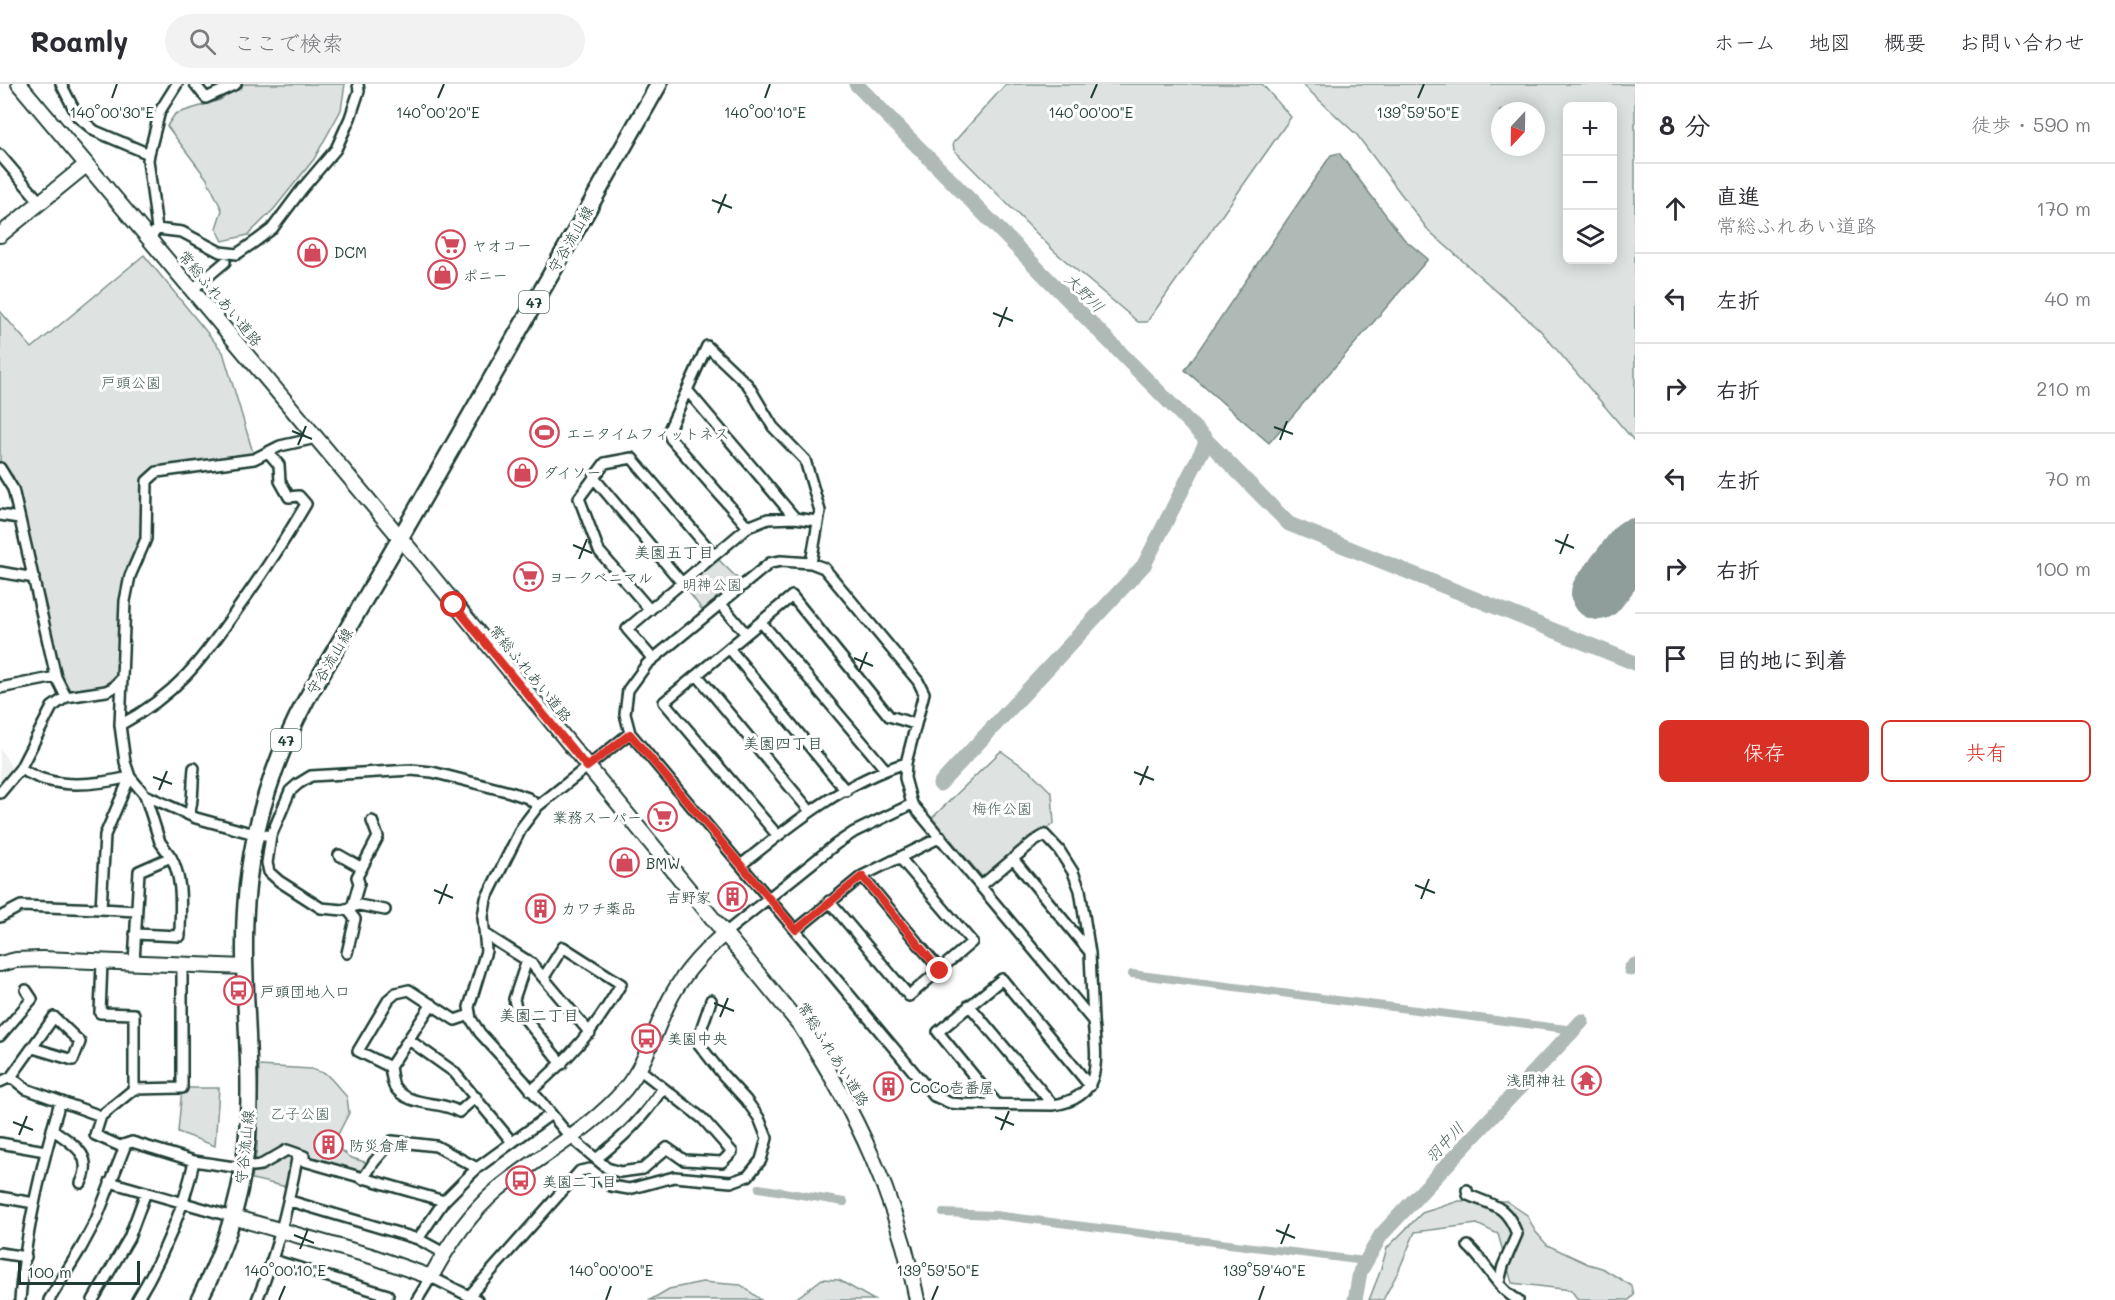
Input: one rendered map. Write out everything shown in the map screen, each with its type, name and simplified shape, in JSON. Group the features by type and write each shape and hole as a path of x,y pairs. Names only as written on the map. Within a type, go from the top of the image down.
{"main road":[{"name":"守谷流山線","path":"199,1300 233,1218 244,1165 248,1114 246,902 263,835 266,791 297,717 659,84"}],"street":[{"name":"常総ふれあい道路","path":"19,84 86,165 153,235 193,290 800,1025 835,1080 855,1118 892,1207 917,1300"},
{"path":"61,84 78,117 94,131 149,154"},
{"path":"177,84 160,111 148,160 153,235 182,232 220,252 237,254 272,229 336,149 350,118 358,84"},
{"path":"195,84 206,98 236,84"},
{"path":"1,158 40,202"},
{"path":"0,235 86,165"},
{"path":"193,290 225,262"},
{"path":"748,527 671,439 668,432 707,346 748,385 773,427 805,460 820,510 811,563"},
{"path":"687,390 795,518"},
{"path":"135,934 180,936 178,870 160,842 145,795 130,777 125,762 120,725 125,601 130,576 146,539 147,481 157,472 255,459 280,446 316,438"},
{"path":"120,725 144,712 171,691 203,658 274,560 306,504 298,496 289,497 280,481 279,465 268,452"},
{"path":"650,610 599,551 579,498 605,463 632,458 714,555"},
{"path":"0,468 13,489 56,676 66,697"},
{"path":"594,478 682,583"},
{"path":"0,514 19,518"},
{"path":"653,659 627,629 714,555 748,527 768,519 795,518 817,521"},
{"path":"982,885 1033,842 1046,835 1073,872 1080,890 1090,953 1097,1054 1090,1086 1081,1095 1067,1103 1053,1105 962,1104 950,1103 934,1096 630,734 625,714 628,690 653,659 770,563 794,561 811,563 824,568 918,681 924,693 904,778 912,804 982,885 1093,1021"},
{"path":"0,572 34,578"},
{"path":"778,836 664,702 792,596 889,716 915,724"},
{"path":"720,603 746,634"},
{"path":"761,622 885,769"},
{"path":"729,648 846,791"},
{"path":"697,675 810,811"},
{"path":"0,688 56,676"},
{"path":"0,793 20,769 52,707 66,697 106,691 113,688 122,678"},
{"path":"630,734 538,806 510,847 486,899 483,917 486,951 469,1007 470,1015 480,1033 570,1137 608,1168 620,1172 643,1169 667,1148 684,1160 722,1162 732,1152 703,1119 639,1069"},
{"path":"741,865 810,811 885,769 906,763"},
{"path":"189,815 194,801 191,791 194,768"},
{"path":"20,769 47,781 67,783 107,782 130,777"},
{"path":"385,909 359,906 349,909 321,908 269,872 263,835 290,791 311,776 411,770 432,772 510,792 528,798 538,806"},
{"path":"101,909 105,835 130,777"},
{"path":"145,795 189,815 263,835"},
{"path":"417,1300 444,1252 464,1226 497,1191 613,1104 639,1069 668,1003 679,982 695,961 767,897 854,832 912,804"},
{"path":"349,909 359,883 357,877 378,837 372,820"},
{"path":"796,930 862,876 941,837"},
{"path":"339,855 362,868"},
{"path":"134,963 139,870 171,857"},
{"path":"830,901 909,996 972,942 900,858"},
{"path":"1013,859 1090,953"},
{"path":"862,876 940,971"},
{"path":"0,917 21,906 136,911"},
{"path":"347,953 355,919 349,909"},
{"path":"485,934 527,960 590,1033"},
{"path":"531,1091 562,1064 590,1033 607,1010 621,984 563,947 544,977"},
{"path":"0,964 16,960 33,960 245,967"},
{"path":"527,960 514,999 516,1008 562,1064"},
{"path":"102,962 100,1013 134,1014 134,1089"},
{"path":"182,965 182,1088 134,1089 100,1116 95,1135 120,1146 132,1142 194,1161 261,1165 287,1150 304,1156 304,1161"},
{"path":"998,1104 938,1032 1002,979 1090,1086"},
{"path":"0,1036 33,999 26,990"},
{"path":"390,1067 358,1051 389,999 396,993 409,990 455,1020 470,1015"},
{"path":"110,1182 370,1256 431,1277 467,1297 580,1171 590,1169 611,1186 629,1189 674,1177 731,1182 748,1176 761,1160 767,1138 759,1118 746,1100 698,1043 699,1032 707,1016 711,1000"},
{"path":"432,1004 390,1067 394,1086 410,1098 433,1104 449,1105 459,1112 476,1097"},
{"path":"969,1005 1053,1105"},
{"path":"0,1082 11,1077 54,1017 80,1042 73,1060 33,1048"},
{"path":"409,1040 454,1072 512,1142"},
{"path":"11,1077 26,1089 100,1116"},
{"path":"596,1159 645,1116 663,1088"},
{"path":"20,1300 34,1203 45,1151 60,1102"},
{"path":"418,1239 444,1202 477,1168 551,1114"},
{"path":"52,1130 76,1146 85,1159 86,1174 81,1184"},
{"path":"363,1179 392,1141 436,1146 477,1168"},
{"path":"0,1143 45,1151"},
{"path":"49,1300 96,1220 126,1143"},
{"path":"256,1300 273,1260 282,1231 297,1160 444,1202"},
{"path":"137,1300 152,1275 182,1202 194,1161"},
{"path":"1467,1190 1468,1195 1505,1212 1511,1219 1517,1234 1503,1266 1499,1282"},
{"path":"93,1300 129,1238 146,1192"},
{"path":"0,1197 34,1203"},
{"path":"290,1201 418,1239 444,1252"},
{"path":"1468,1246 1480,1256 1510,1296 1518,1300"},
{"path":"0,1253 26,1257"},
{"path":"273,1260 388,1295 380,1300"}],"shaded area":[{"path":"1339,153 1404,239 1428,259 1269,443 1185,370 1331,155"},
{"path":"0,748 14,771 0,789"}],"green space":[{"path":"242,84 345,84 341,110 314,159 274,209 248,235 223,241 216,228 222,210 207,179 167,126 175,114 220,100"},
{"path":"1006,84 1262,84 1291,117 1147,322 1138,322 1054,251 954,150 953,143"},
{"path":"1302,84 1635,84 1635,442 1540,330 1428,230 1357,135"},
{"name":"戸頭公園","path":"144,255 223,352 254,456 146,476 142,541 123,589 117,674 104,686 69,691 59,673 19,494 13,476 0,465 0,311 32,348"},
{"name":"明神公園","path":"714,555 743,584 706,615 682,583"},
{"name":"梅作公園","path":"1001,751 1031,772 1052,793 1054,824 1026,842 984,879 932,818"},
{"name":"乙子公園","path":"259,1066 311,1069 326,1074 332,1080 347,1097 349,1113 333,1144 352,1158 368,1163 362,1174 293,1156 287,1187 252,1179 257,1148"},
{"path":"182,1088 219,1088 215,1146 178,1132"},
{"path":"1459,1201 1506,1201 1527,1215 1535,1231 1547,1245 1602,1268 1632,1286 1634,1295 1629,1300 1578,1300 1571,1290 1512,1283 1498,1234 1477,1224 1415,1232 1383,1300 1369,1300 1387,1248 1422,1213"},
{"path":"822,1279 839,1280 874,1300 794,1300"},
{"path":"702,1282 741,1285 761,1300 650,1300 669,1289"}],"waterway":[{"name":"大野川","path":"856,84 1289,524 1635,663"},
{"path":"940,784 1144,565 1207,441"},
{"name":"羽中川","path":"1631,969 1635,965"},
{"path":"1132,974 1574,1030"},
{"name":"羽中川","path":"1355,1300 1360,1272 1381,1235 1582,1021"},
{"path":"759,1188 844,1202"},
{"path":"943,1213 995,1215 1365,1261"}],"runway":[{"path":"1598,593 1635,545"}],"place":[{"name":"ヤオコー","path":"451,245"},
{"name":"DCM","path":"313,252"},
{"name":"ポニー","path":"442,275"},
{"name":"エニタイムフィットネス","path":"545,433"},
{"name":"ダイソー","path":"522,472"},
{"name":"ヨークベニマル","path":"528,577"},
{"name":"業務スーパー","path":"663,817"},
{"name":"BMW","path":"625,863"},
{"name":"吉野家","path":"732,897"},
{"name":"カワチ薬品","path":"540,908"},
{"name":"戸頭団地入口","path":"239,991"},
{"name":"美園中央","path":"646,1038"},
{"name":"浅間神社","path":"1587,1080"},
{"name":"CoCo壱番屋","path":"889,1087"},
{"name":"防災倉庫","path":"328,1145"},
{"name":"美園二丁目","path":"521,1181"}],"district":[{"name":"美園五丁目","path":"674,551"},
{"name":"美園四丁目","path":"783,742"},
{"name":"美園二丁目","path":"539,1014"}],"route":[{"path":"454,605 587,767 630,734 796,930 862,876 940,971"}]}
